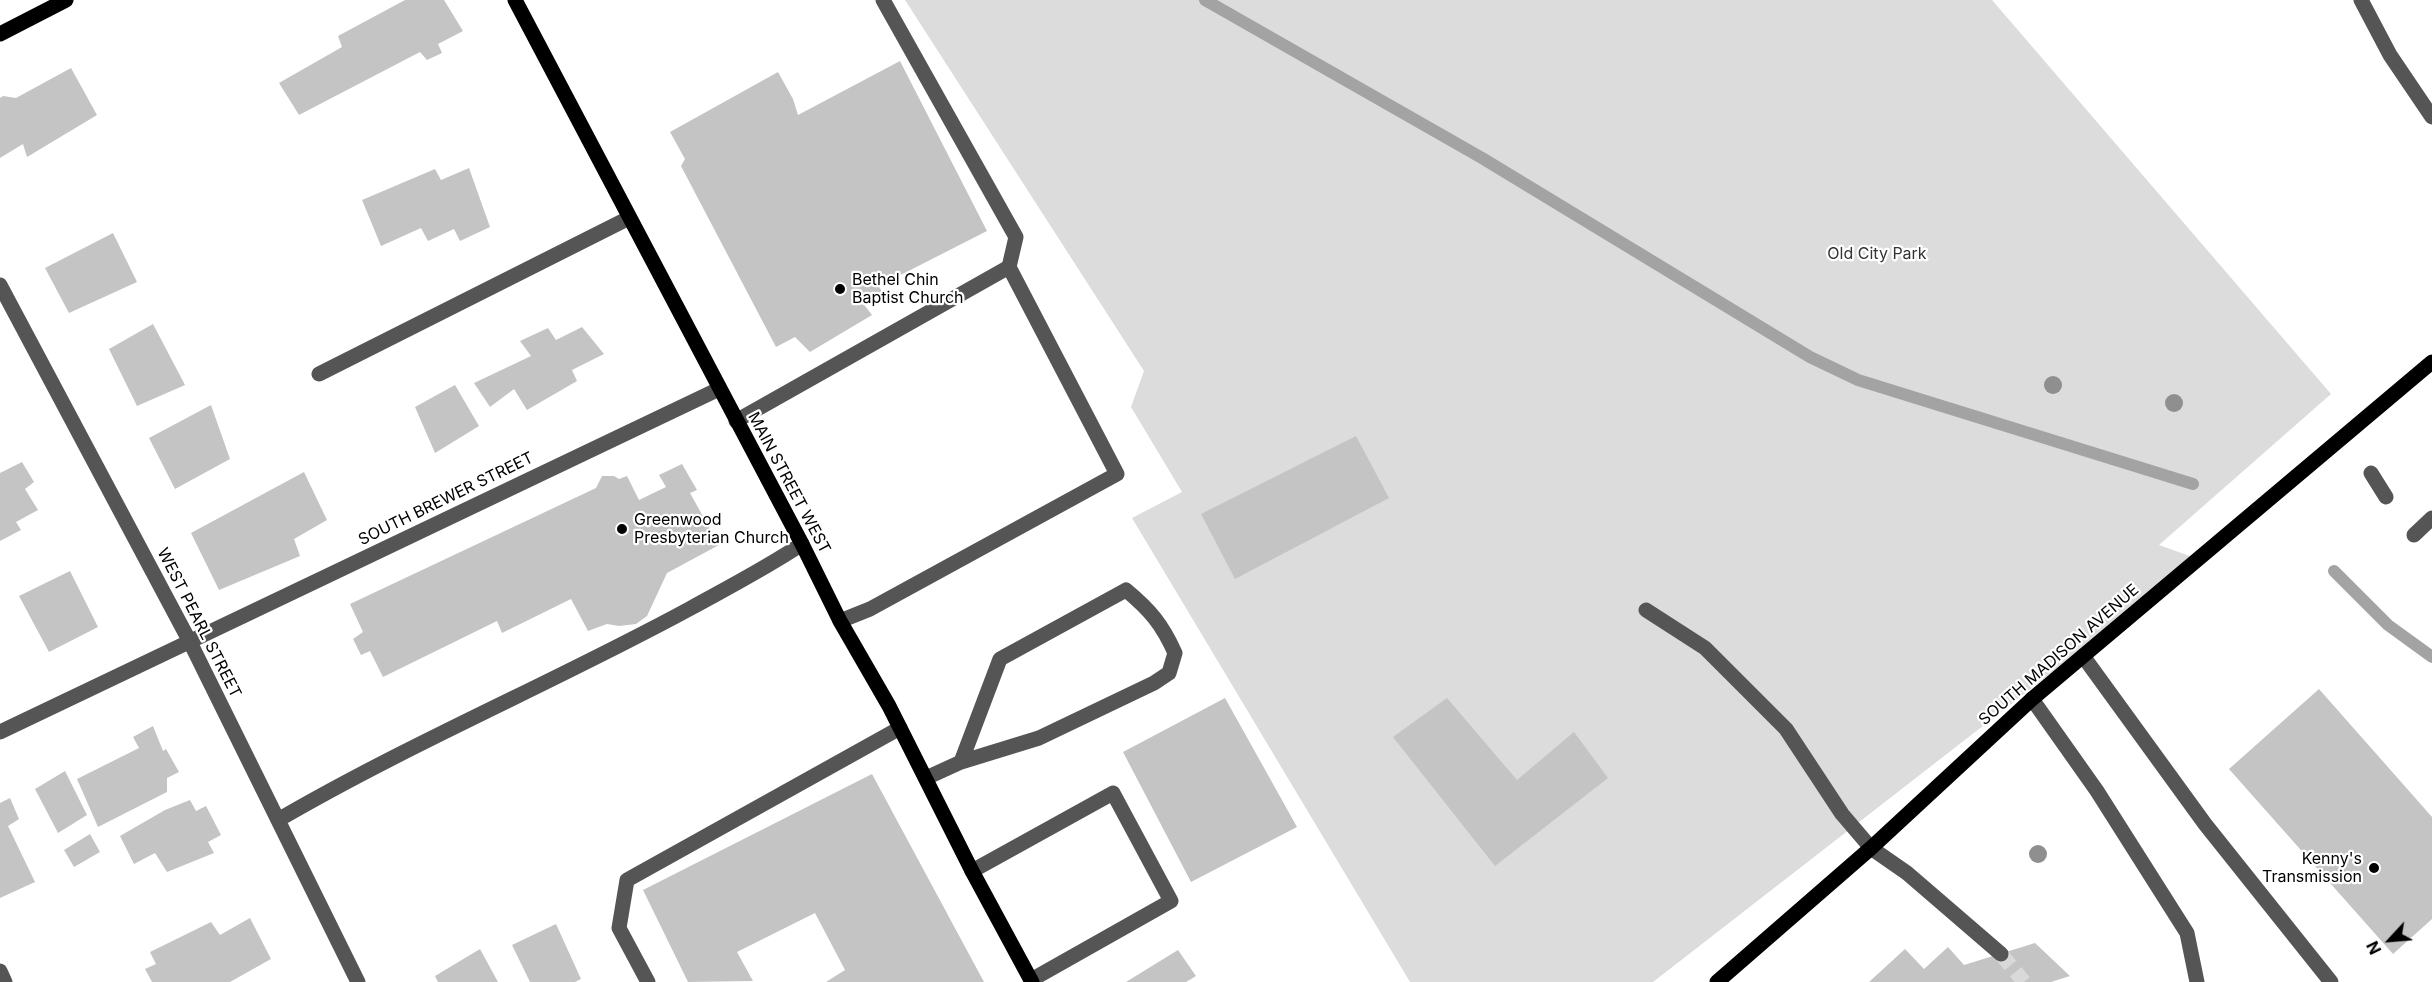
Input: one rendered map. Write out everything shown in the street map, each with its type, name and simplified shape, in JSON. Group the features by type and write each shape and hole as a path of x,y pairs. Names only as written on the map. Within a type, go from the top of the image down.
{"main road":[{"path":"0,34 66,0"},
{"name":"MAIN STREET WEST","path":"515,0 718,389 802,544 840,621 900,728 972,871 1031,981"},
{"name":"SOUTH MADISON AVENUE","path":"1717,982 1871,848 2032,699 2432,362"}],"street":[{"path":"840,621 870,609 1117,474 1009,267 1016,237 883,0"},
{"path":"2361,0 2390,55 2432,117"},
{"path":"319,374 629,218"},
{"path":"736,421 1009,267"},
{"name":"WEST PEARL STREET","path":"0,285 190,642 358,982"},
{"name":"SOUTH BREWER STREET","path":"0,732 718,389"},
{"path":"2371,473 2386,497"},
{"path":"2414,535 2432,518"},
{"path":"278,820 450,728 640,636 775,562 802,544"},
{"path":"926,778 961,762 1039,738 1154,683 1169,673 1175,653 1164,629 1150,610 1126,590 1000,660 961,762"},
{"path":"1646,610 1704,648 1786,729 1842,814 1871,848 1907,873 2001,954"},
{"path":"2083,656 2205,824 2331,982"},
{"path":"2032,699 2097,791 2187,933 2197,982"},
{"path":"648,982 620,928 627,880 900,728"},
{"path":"972,871 1113,793 1171,901 1031,981"},
{"path":"0,971 5,982"}],"green space":[{"name":"Old City Park","path":"905,0 1992,0 2331,394 2159,545 2198,559 1653,982 1410,982 1132,518 1182,492 1131,407 1144,371"}],"building":[{"path":"405,0 444,0 463,31 438,44 442,53 427,60 420,52 299,115 279,83 342,47 338,36"},
{"path":"900,61 987,231 879,286 882,292 862,302 872,315 810,352 795,337 776,347 681,166 685,159 670,132 778,72 793,99 798,115"},
{"path":"71,68 97,115 27,157 23,144 0,158 0,98 3,96 16,98"},
{"path":"469,168 490,227 460,241 454,229 428,241 421,228 381,246 362,200 435,169 441,180"},
{"path":"113,233 137,282 69,313 45,268"},
{"path":"153,324 185,385 137,406 109,349"},
{"path":"582,327 604,354 572,370 577,381 527,410 514,389 490,407 474,383 531,356 520,341 548,328 556,340"},
{"path":"455,385 479,426 435,453 415,407"},
{"path":"211,405 230,459 175,489 149,438"},
{"path":"1356,436 1389,498 1235,579 1201,514"},
{"path":"22,462 34,482 25,489 38,510 16,522 21,530 0,541 0,473"},
{"path":"682,464 697,490 690,493 719,545 667,573 647,616 636,624 619,626 607,624 588,631 571,599 502,633 497,621 383,677 370,651 361,655 353,639 363,632 350,604 596,488 602,476 614,476 619,479 627,476 639,500 666,487 659,475"},
{"path":"304,472 327,520 294,539 300,556 219,590 191,533"},
{"path":"70,571 98,627 49,652 19,596"},
{"name":"Kenny's Transmission","path":"2319,689 2432,817 2432,919 2393,954 2229,769"},
{"path":"1225,698 1297,827 1191,882 1123,752"},
{"path":"1447,698 1517,780 1574,732 1608,778 1495,866 1393,737"},
{"path":"153,726 163,751 166,749 179,772 167,778 167,792 98,827 77,779 139,748 133,737"},
{"path":"65,771 87,815 58,833 35,789"},
{"path":"872,774 984,982 826,982 845,970 815,913 737,952 753,981 688,982 643,890"},
{"path":"10,798 19,819 8,826 35,882 0,898 0,803"},
{"path":"190,800 196,811 206,806 221,835 208,842 214,853 167,872 155,853 134,864 120,836 165,810"},
{"path":"90,834 100,852 74,867 64,850"},
{"path":"250,918 271,959 230,982 152,982 145,969 156,964 150,952 211,922 220,935"},
{"path":"556,924 581,979 575,982 530,982 512,945"},
{"path":"2035,943 2070,976 2051,982 1869,982 1905,949 1924,969 1948,947 1964,965"},
{"path":"480,949 498,982 438,982 435,976"},
{"path":"1178,950 1196,976 1186,982 1126,982"}],"waterway":[{"path":"1205,0 1482,158 1810,357 1858,380 2193,484"},
{"path":"2334,571 2388,625 2432,657"}],"tunnel":[{"path":"2001,954 2024,982"}],"place":[{"name":"Bethel Chin Baptist Church","path":"840,289"},
{"name":"Greenwood Presbyterian Church","path":"622,529"},
{"name":"Kenny's Transmission","path":"2374,868"}]}
